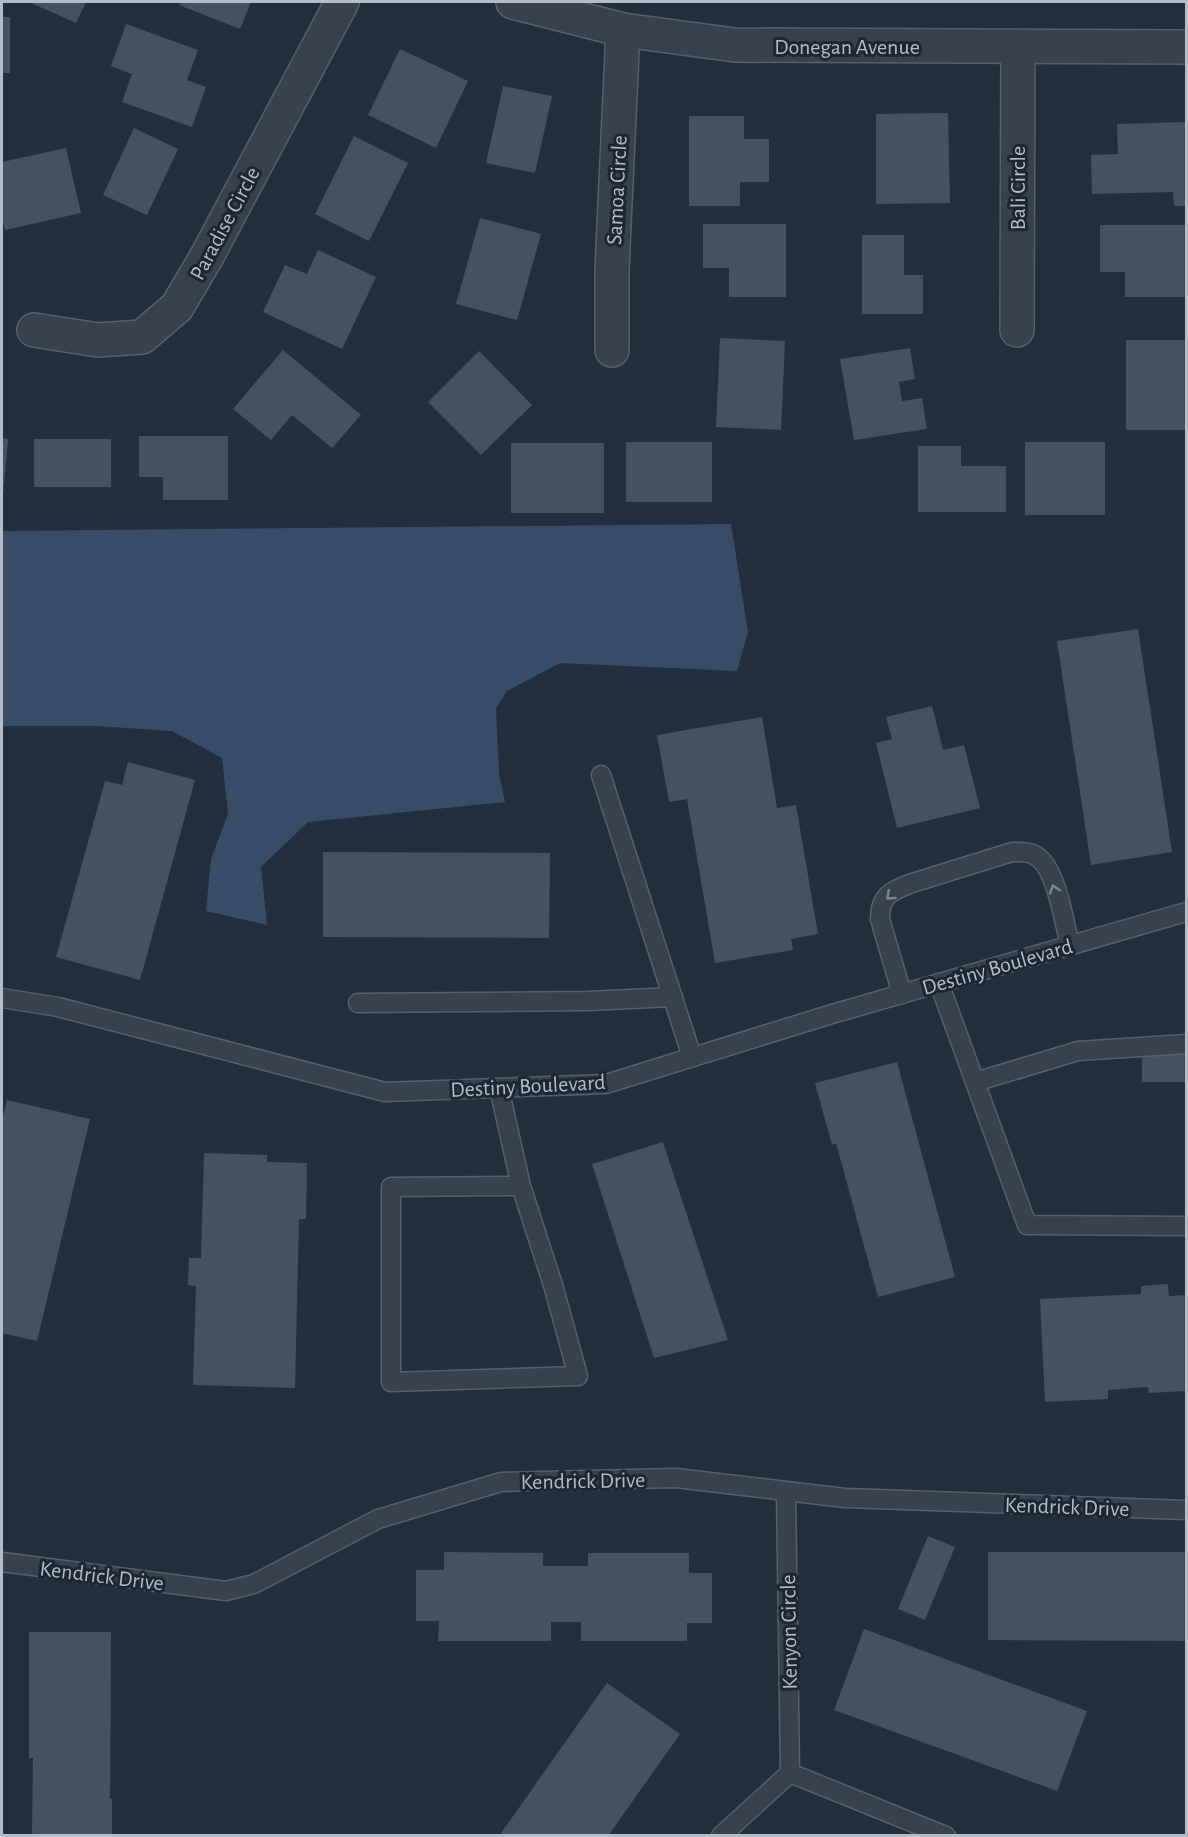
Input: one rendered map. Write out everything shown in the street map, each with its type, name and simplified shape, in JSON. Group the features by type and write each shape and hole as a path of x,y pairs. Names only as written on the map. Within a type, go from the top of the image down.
{"street":[{"name":"Paradise Circle","path":"34,330 98,340 142,336 177,307 207,256 342,2"},
{"name":"Donegan Avenue","path":"513,2 623,30 735,45 1186,47"},
{"name":"Samoa Circle","path":"612,350 612,268 623,30"},
{"name":"Bali Circle","path":"1017,330 1018,47"}],"lane":[{"path":"601,775 692,1057"},
{"path":"902,994 880,919 880,906 885,898 894,890 909,884 1012,852 1028,852 1038,857 1047,868 1070,945"},
{"name":"Destiny Boulevard","path":"2,998 58,1007 385,1092 606,1084 939,983 1186,912"},
{"path":"939,983 1027,1225 1186,1226"},
{"path":"358,1003 588,1001 673,997"},
{"path":"975,1082 1078,1052 1186,1044"},
{"path":"499,1088 521,1186 553,1285 578,1376 391,1382 391,1187 521,1186"},
{"name":"Kendrick Drive","path":"2,1562 226,1591 254,1584 378,1519 501,1482 675,1478 845,1498 1186,1510"},
{"name":"Kenyon Circle","path":"786,1492 790,1773"},
{"path":"722,1836 790,1773 946,1836"}],"water":[{"path":"731,524 748,632 737,671 560,663 507,691 496,708 499,774 505,802 308,822 261,867 267,925 206,911 211,859 228,814 222,758 172,731 97,726 2,726 2,531"}],"building":[{"path":"29,2 86,2 76,23"},
{"path":"181,2 251,2 240,29 179,5"},
{"path":"2,17 10,17 10,73 2,73"},
{"path":"126,24 198,50 187,80 206,87 192,127 122,102 132,74 111,66"},
{"path":"400,49 468,81 436,148 368,115"},
{"path":"503,86 552,96 535,173 486,163"},
{"path":"948,113 950,203 876,204 876,114"},
{"path":"689,116 744,116 744,139 769,139 769,182 740,182 740,206 689,206"},
{"path":"1186,122 1186,206 1174,206 1173,192 1092,194 1091,155 1118,154 1117,124"},
{"path":"134,128 178,149 147,215 103,195"},
{"path":"354,136 408,163 369,241 315,214"},
{"path":"66,148 81,213 5,230 2,216 2,162"},
{"path":"480,218 541,234 517,320 456,304"},
{"path":"703,224 786,224 786,297 729,297 729,268 703,268"},
{"path":"1100,225 1186,225 1186,297 1125,297 1125,272 1100,272"},
{"path":"862,235 904,235 904,275 923,275 923,314 862,314"},
{"path":"318,250 376,277 342,349 263,312 285,265 307,274"},
{"path":"720,338 785,341 781,430 716,427"},
{"path":"1126,340 1186,340 1186,430 1126,430"},
{"path":"910,348 915,379 899,382 902,401 922,398 927,429 854,440 840,359"},
{"path":"283,350 361,415 332,448 292,415 271,440 233,409"},
{"path":"479,351 532,405 481,455 428,402"},
{"path":"139,436 228,436 228,500 163,500 163,477 139,477"},
{"path":"2,438 8,439 3,495 2,495"},
{"path":"34,439 111,439 111,487 34,487"},
{"path":"626,442 712,442 712,502 626,502"},
{"path":"1025,442 1105,442 1105,515 1025,515"},
{"path":"511,443 604,443 604,513 511,513"},
{"path":"918,446 961,446 961,466 1006,466 1006,512 918,512"},
{"path":"1138,629 1172,852 1091,865 1057,641"},
{"path":"932,706 943,750 964,745 980,808 897,828 876,743 892,739 886,717"},
{"path":"762,717 777,808 796,805 818,934 791,939 793,950 715,963 687,799 669,802 657,735"},
{"path":"128,762 195,780 140,980 56,957 105,781 122,785"},
{"path":"323,852 550,853 549,938 323,937"},
{"path":"1142,1055 1186,1055 1186,1082 1142,1082"},
{"path":"897,1062 955,1277 878,1297 836,1143 832,1145 815,1083"},
{"path":"7,1100 90,1119 37,1341 2,1333 2,1122"},
{"path":"663,1142 728,1340 654,1358 592,1164"},
{"path":"204,1153 267,1155 267,1162 307,1163 306,1219 299,1219 295,1388 193,1385 196,1286 188,1285 189,1258 201,1258"},
{"path":"1168,1284 1169,1296 1186,1295 1186,1391 1149,1393 1148,1387 1108,1390 1108,1399 1045,1402 1040,1299 1141,1294 1141,1286"},
{"path":"928,1536 955,1547 925,1620 898,1609"},
{"path":"444,1552 543,1553 543,1566 588,1566 588,1553 689,1553 689,1573 712,1573 712,1623 687,1623 687,1641 581,1641 581,1622 551,1622 551,1641 438,1641 439,1621 416,1621 416,1570 444,1570"},
{"path":"988,1552 1186,1552 1186,1641 988,1640"},
{"path":"864,1629 1087,1711 1057,1791 834,1710"},
{"path":"29,1632 111,1632 110,1799 112,1799 112,1836 32,1836 33,1758 29,1758"},
{"path":"607,1683 680,1734 608,1836 499,1836"}]}
